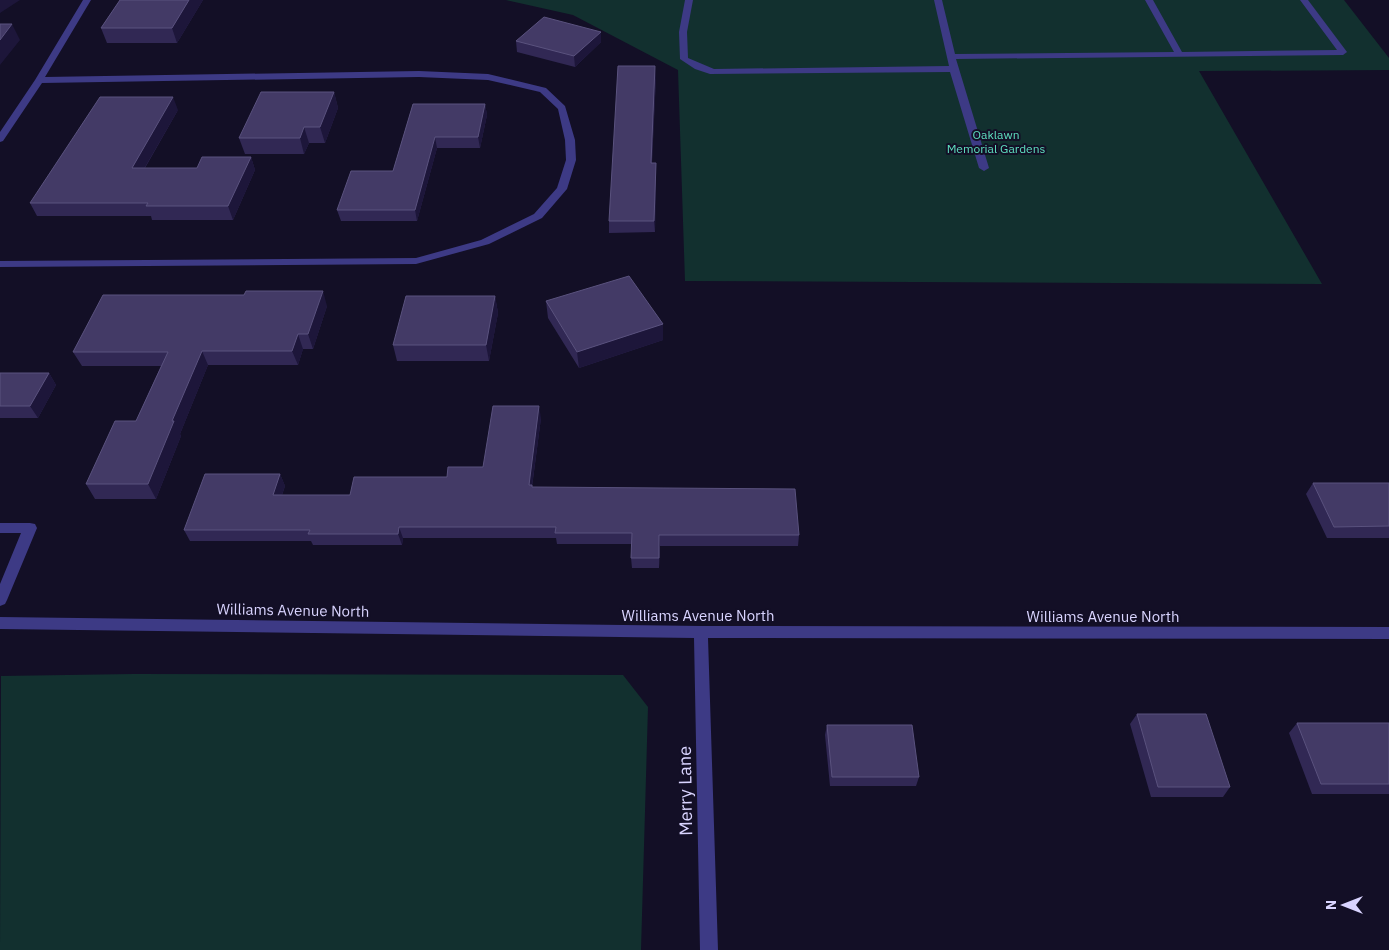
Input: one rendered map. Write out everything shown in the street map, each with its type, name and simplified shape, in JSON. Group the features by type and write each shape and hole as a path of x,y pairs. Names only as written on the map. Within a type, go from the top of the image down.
{"street":[{"path":"0,139 39,80 87,0"},
{"path":"689,0 683,32 684,59 698,67 713,72 954,69"},
{"path":"938,0 954,69 984,168"},
{"path":"1149,0 1180,55"},
{"path":"952,57 1343,52 1304,0"},
{"path":"0,264 416,262 485,242 538,216 562,189 571,160 570,140 562,108 543,90 488,77 419,74 39,80"},
{"path":"0,528 30,528 0,600"},
{"name":"Williams Avenue North","path":"3,623 701,632 1389,634"},
{"name":"Merry Lane","path":"701,632 709,950"}],"green space":[{"name":"Oaklawn Memorial Gardens","path":"506,0 1344,0 1389,58 1389,70 1199,71 1322,284 685,281 678,70 573,15"},
{"path":"134,674 623,675 648,707 641,950 0,950 1,676"}],"building":[{"path":"120,0 189,0 172,28 101,28"},
{"path":"544,17 601,32 574,56 516,41"},
{"path":"0,24 12,24 0,40"},
{"path":"618,66 655,66 651,163 656,163 654,221 609,221"},
{"path":"261,92 334,92 320,127 304,127 300,138 239,138"},
{"path":"100,97 173,97 132,168 197,168 202,157 251,157 228,206 146,206 148,203 30,203"},
{"path":"413,104 485,104 478,137 435,137 415,210 337,210 351,171 393,171"},
{"path":"629,276 663,324 577,352 546,301"},
{"path":"246,291 323,291 308,334 298,334 292,351 202,351 148,484 86,484 115,421 136,421 168,352 73,352 103,295 244,295"},
{"path":"406,296 495,296 486,345 393,345"},
{"path":"0,373 49,373 30,406 0,406"},
{"path":"493,406 539,406 529,485 532,485 532,487 795,489 799,535 659,535 659,558 631,558 632,533 555,533 556,527 399,527 398,534 308,534 310,530 184,530 205,474 280,474 273,495 350,495 354,477 447,477 448,467 483,467"},
{"path":"1313,483 1389,483 1389,526 1334,527"},
{"path":"1137,714 1206,714 1230,787 1158,787"},
{"path":"1297,723 1389,723 1389,784 1321,784"},
{"path":"827,725 912,725 919,777 832,777"}]}
